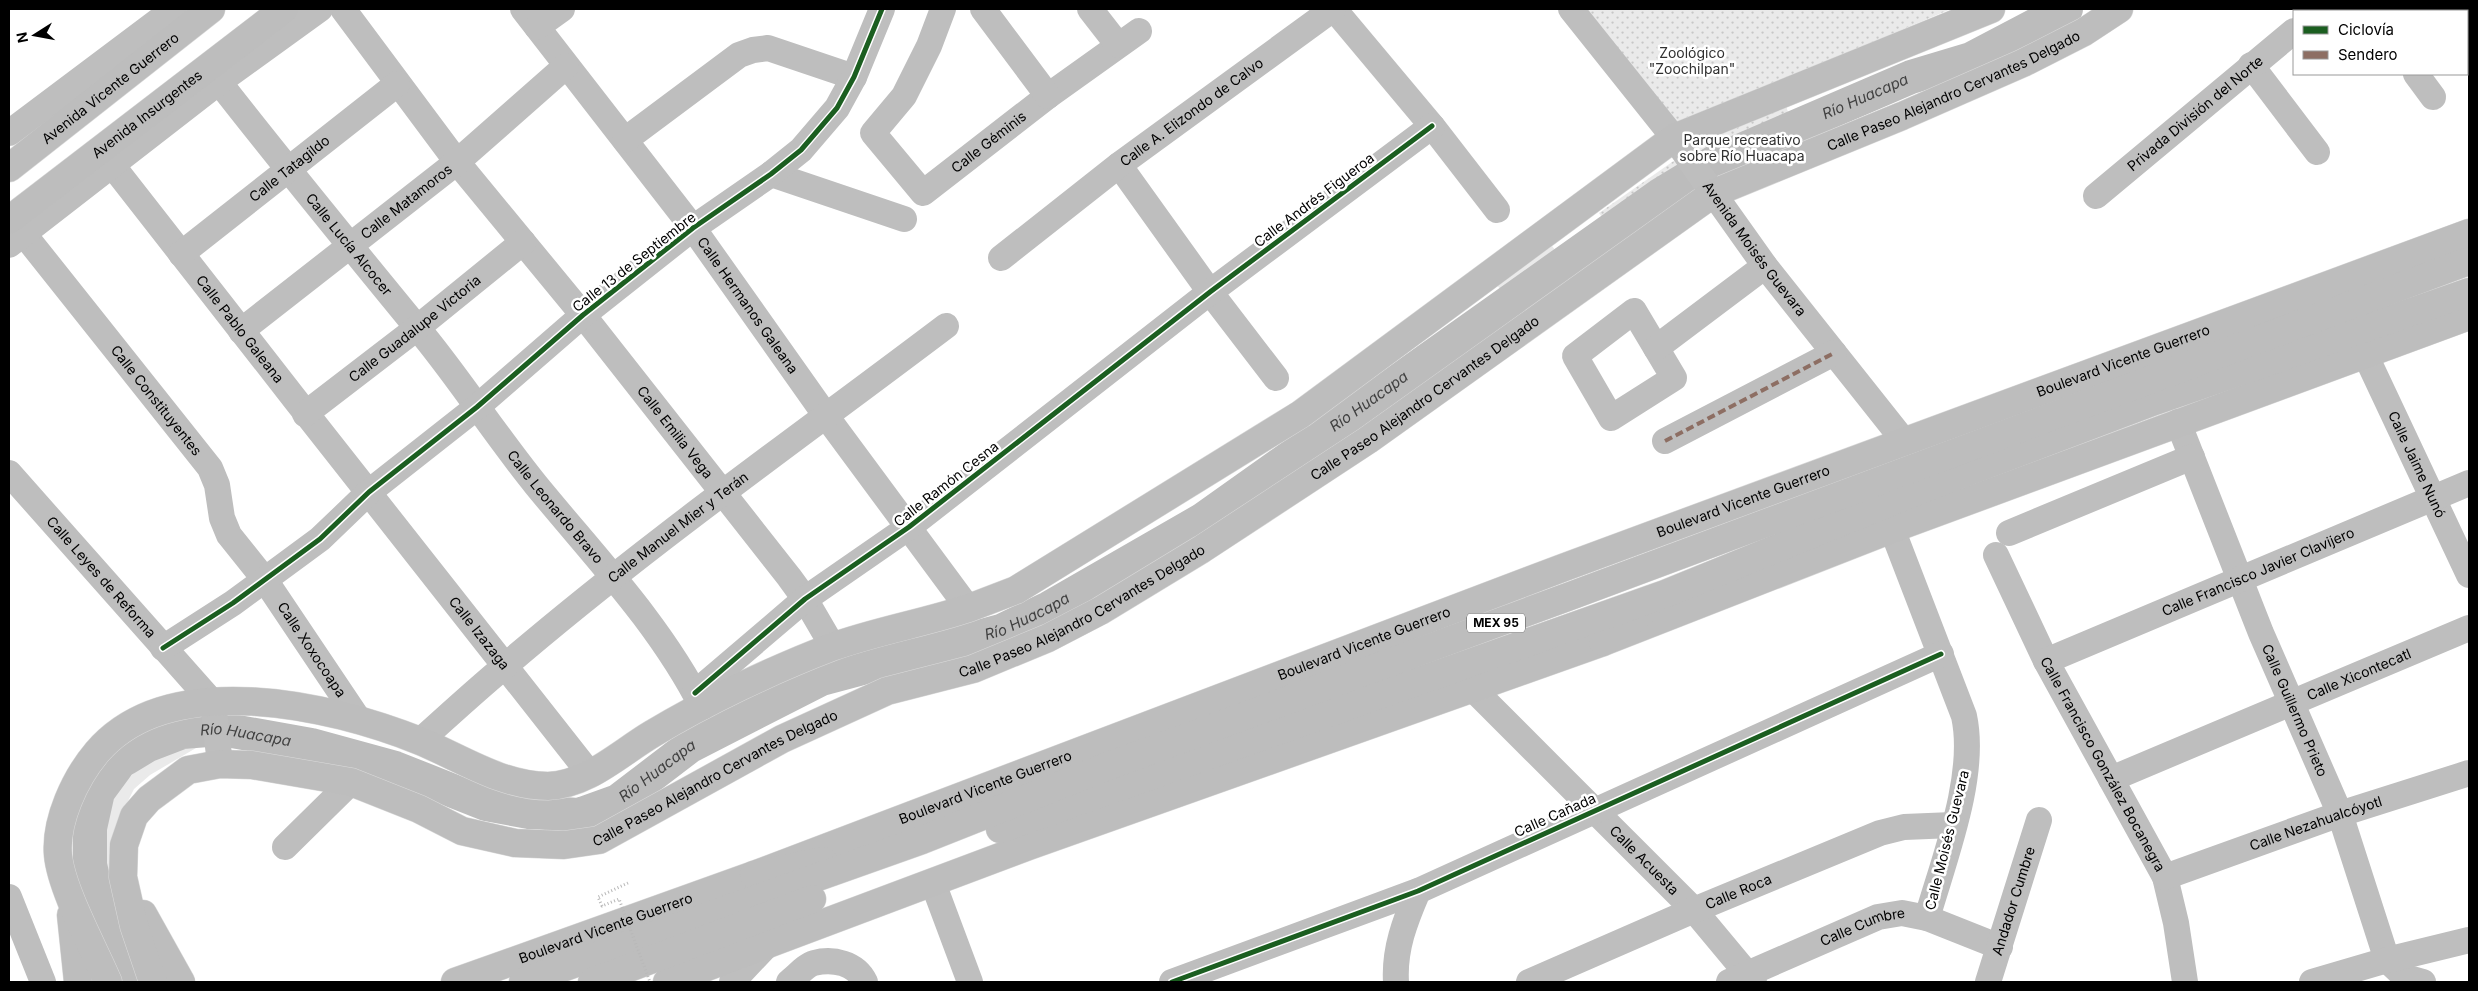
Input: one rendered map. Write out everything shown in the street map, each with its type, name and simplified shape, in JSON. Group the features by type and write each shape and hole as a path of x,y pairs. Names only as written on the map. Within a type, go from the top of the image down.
{"main road":[{"name":"Avenida Vicente Guerrero","path":"9,168 211,9"},
{"name":"Avenida Insurgentes","path":"14,233 284,9"},
{"path":"108,982 70,898 58,856 60,830 72,795 88,764 109,739 146,717 185,705 214,707 292,706 332,712 420,742 510,781 548,786 571,782 590,774 654,733 699,700 834,647 968,608 1016,590 1301,414 1674,139 1991,9"},
{"name":"Calle Paseo Alejandro Cervantes Delgado","path":"153,982 134,926 126,892 123,877 124,845 134,816 150,799 188,770 220,764 252,765 351,782 418,809 462,831 514,842 564,845 599,840 758,752 887,691 973,669 1048,638 1100,611 1202,549 1368,440 1714,193 2023,64 2084,32 2119,9"},
{"name":"Boulevard Vicente Guerrero","path":"455,982 754,875 1388,634 2469,233"},
{"name":"Boulevard Vicente Guerrero","path":"523,982 922,840 1103,768 2469,261"},
{"name":"MEX 95","path":"592,982 1014,823 1665,594 1925,488 2156,401 2469,292"},
{"path":"667,982 1471,687 1603,642 1892,529 2469,316"},
{"path":"1603,642 1665,594"},
{"path":"754,875 922,840"},
{"path":"126,892 143,914 181,982"},
{"path":"70,898 78,982"}],"street":[{"path":"9,133 174,9"},
{"path":"14,233 112,165 220,82 320,9"},
{"name":"Calle Emilia Vega","path":"342,9 457,162 583,315 805,599 834,647"},
{"path":"530,18 562,9"},
{"name":"Calle 13 de Septiembre","path":"265,580 320,539 369,492 477,407 583,315 693,228 771,174 801,150 837,108 854,77 882,9"},
{"name":"Calle Géminis","path":"943,9 929,46 904,96 873,133 923,193 1048,96 1129,38 1090,9"},
{"path":"984,9 1048,96"},
{"path":"1334,9 1432,126 1497,210"},
{"name":"Calle A. Elizondo de Calvo","path":"1276,378 1210,292 1119,165 1334,9"},
{"name":"Avenida Moisés Guevara","path":"1571,9 1674,139 1765,266 1904,441"},
{"name":"Calle Hermanos Galeana","path":"530,18 693,228 826,416 968,608"},
{"name":"Privada División del Norte","path":"2096,196 2293,32"},
{"path":"625,140 739,55 753,50 768,48 854,77"},
{"name":"Calle Matamoros","path":"241,331 457,162 566,66"},
{"path":"2251,66 2317,152"},
{"path":"2417,75 2433,97"},
{"name":"Calle Lucía Alcocer","path":"220,82 288,170 417,328 477,407"},
{"name":"Calle Tatagildo","path":"181,254 397,84"},
{"name":"Calle Andrés Figueroa","path":"1210,292 1432,126"},
{"name":"Calle Pablo Galeana","path":"112,165 305,414 369,492"},
{"path":"1001,258 1119,165"},
{"path":"771,174 904,219"},
{"name":"Calle Constituyentes","path":"14,233 210,468 218,485 222,518 229,535 265,580"},
{"name":"Calle Guadalupe Victoria","path":"305,414 417,328 523,242"},
{"path":"1656,348 1765,266"},
{"name":"Calle Ramón Cesna","path":"699,700 805,599 909,527 1210,292"},
{"name":"Calle Manuel Mier y Terán","path":"420,742 505,665 615,577 722,493 946,326"},
{"path":"1665,441 1834,353"},
{"name":"Calle Jaime Nunó","path":"2365,354 2469,576"},
{"name":"Calle Leonardo Bravo","path":"477,407 536,484 636,604 699,700"},
{"name":"Calle Guillermo Prieto","path":"2178,422 2241,580 2340,814 2381,968 2424,982"},
{"name":"Calle Francisco González Bocanegra","path":"2185,982 2176,923 2165,877 2046,661 2002,544 2192,457"},
{"name":"Calle Leyes de Reforma","path":"9,473 214,707"},
{"name":"Calle Francisco Javier Clavijero","path":"2046,661 2469,483"},
{"name":"Calle Izazaga","path":"369,492 590,774"},
{"name":"Calle Moisés Guevara","path":"1892,529 1964,716 1969,748 1965,778 1927,918"},
{"path":"163,648 265,580"},
{"name":"Calle Xoxocoapa","path":"265,580 359,720"},
{"name":"Calle Xicontecatl","path":"2111,780 2469,628"},
{"name":"Calle Cañada","path":"1172,982 1418,891 1941,654"},
{"name":"Calle Acuesta","path":"1471,687 1694,910 1744,980"},
{"path":"214,707 220,764"},
{"name":"Calle Nezahualcóyotl","path":"2165,877 2340,814 2469,773"},
{"path":"285,847 351,782"},
{"name":"Andador Cumbre","path":"1988,982 2039,820"},
{"name":"Calle Roca","path":"1529,982 1694,910 1880,833 1904,827 1953,825"},
{"path":"933,883 970,982"},
{"path":"1396,982 1395,966 1401,932 1418,891"},
{"path":"9,896 43,982"},
{"name":"Calle Cumbre","path":"1744,980 1878,917 1902,913 1927,918 2000,948"},
{"path":"2312,982 2381,968 2469,940"},
{"path":"732,982 767,945"},
{"path":"789,982 813,963 840,961 862,975 865,982"}],"path":[{"path":"628,883 598,898 602,906 620,899 650,982"}],"green space":[{"name":"Zoológico \"Zoochilpan\"","path":"1586,9 1951,9 1675,126"},
{"name":"Parque recreativo sobre Río Huacapa","path":"1785,104 1802,148 1721,184 1691,145"},
{"path":"1675,160 1698,193 1623,247 1599,213"},
{"path":"1552,246 1576,277 1521,317 1497,285"},
{"path":"190,706 191,714 147,730 117,747 96,773 88,794 83,818 82,842 87,892 95,937 75,896 67,863 68,830 77,794 86,773 97,756 111,741 127,729 146,719 167,711"},
{"path":"194,739 196,748 150,775 134,789 124,809 126,937 112,906 105,866 106,824 113,799 119,789 137,771 160,755"}],"waterway":[{"name":"Río Huacapa","path":"132,982 97,894 90,865 90,828 98,792 120,762 148,745 182,732 221,729 311,745 395,768 486,804 529,812 579,815 618,801 690,746 821,679 1001,631 1049,608 1202,520 1660,195 1716,161 1911,77 1971,59 2066,9"}],"marked path":[{"path":"1665,441 1834,353"}],"cycle path":[{"path":"163,648 233,603 320,539 369,492 477,407 583,315 693,228 771,174 801,150 837,108 854,77 882,9"},
{"path":"695,693 805,599 909,527 1210,292 1432,126"},
{"path":"1172,982 1418,891 1941,654"}]}
